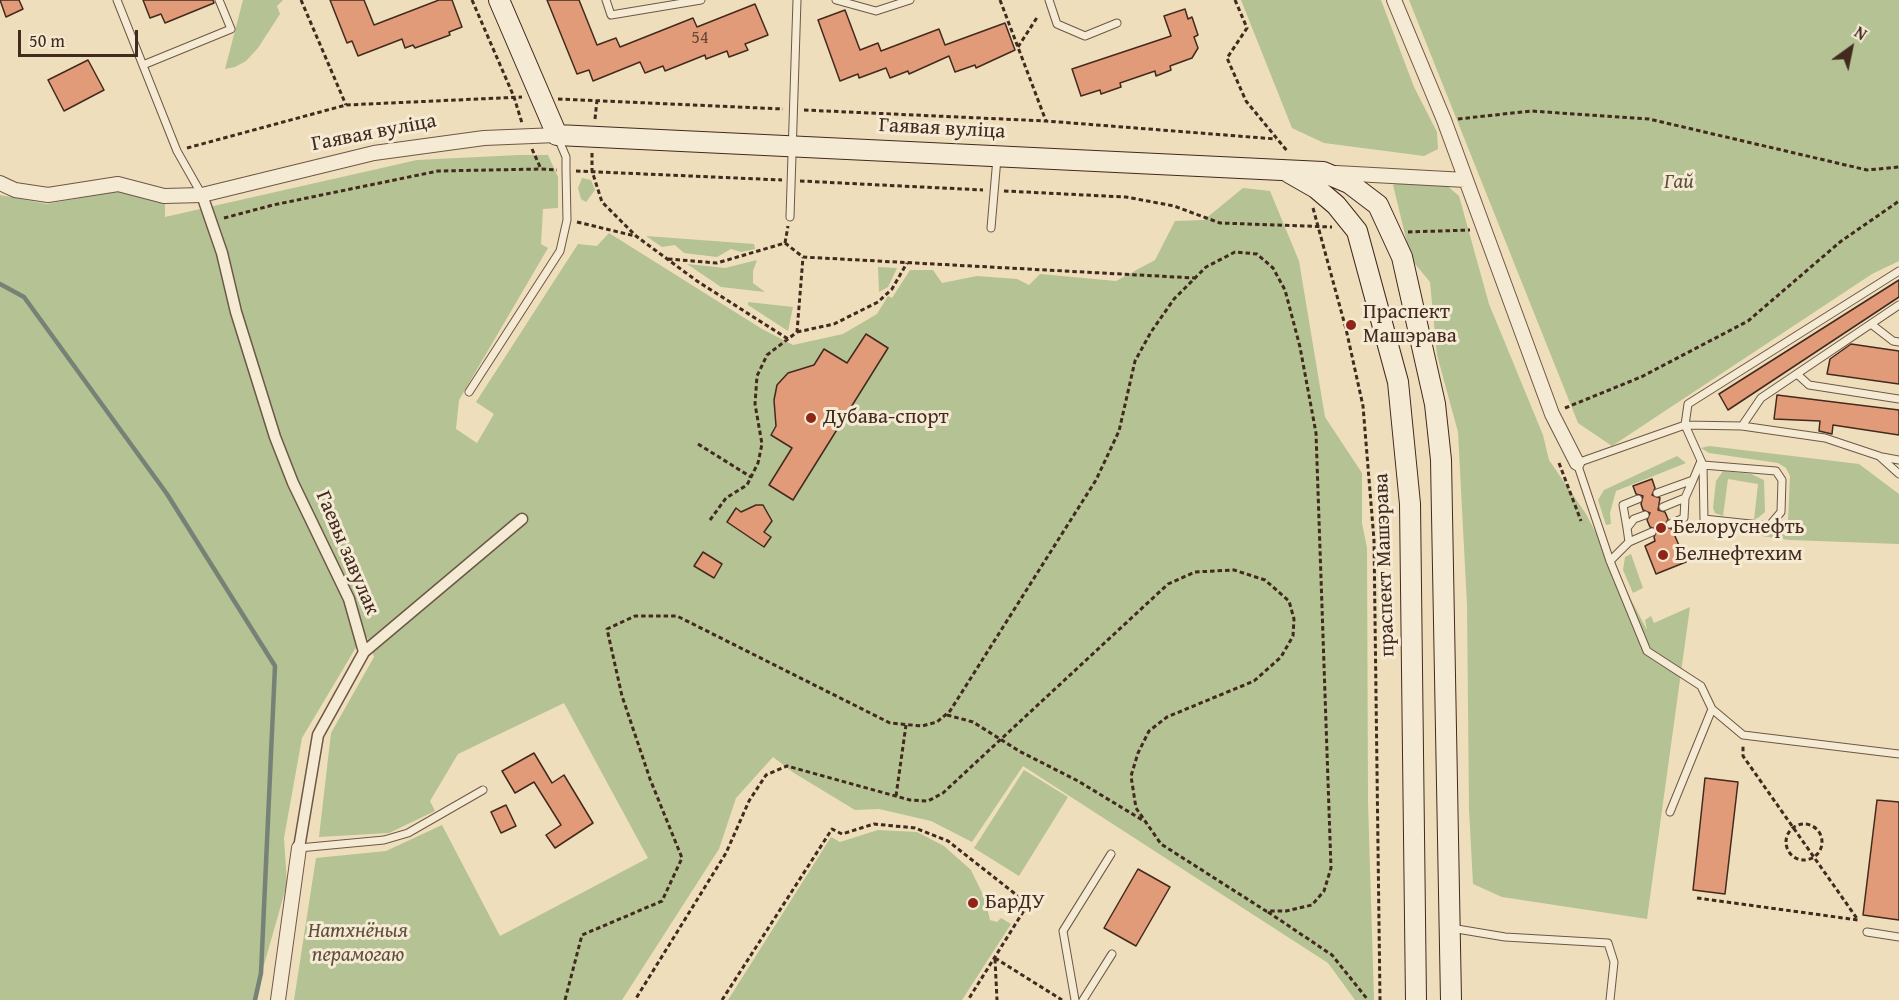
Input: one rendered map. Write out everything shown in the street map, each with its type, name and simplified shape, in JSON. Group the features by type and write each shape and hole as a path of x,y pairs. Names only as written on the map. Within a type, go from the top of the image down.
{"main road":[{"path":"499,0 558,135"},
{"name":"Гаявая вуліца","path":"558,135 1283,170"},
{"name":"праспект Машэрава","path":"1283,170 1348,183 1378,205 1402,257 1435,404 1441,460 1451,1000"},
{"name":"праспект Машэрава","path":"1313,176 1356,231 1398,382 1410,504 1416,1000"}],"street":[{"path":"1394,0 1444,120 1552,414 1577,463"},
{"name":"Гаявая вуліца","path":"0,183 15,190 48,195 118,184 164,196 202,195 375,153 484,138 558,135"},
{"path":"1313,176 1466,180"},
{"name":"Гаевы завулак","path":"202,195 275,437 293,483 349,599 364,652"},
{"path":"278,1000 299,848 318,735 364,652 522,519"}],"lane":[{"path":"117,0 177,151 202,195"},
{"path":"142,65 231,29 219,0"},
{"path":"606,0 611,15 701,0"},
{"path":"790,217 797,0"},
{"path":"836,0 876,11 910,0"},
{"path":"1049,0 1056,24 1085,36 1118,23"},
{"path":"469,392 560,251 567,220 567,170 566,157 558,135"},
{"path":"991,228 997,156"},
{"path":"1702,463 1776,471 1782,480 1781,512 1769,526 1704,519 1702,463 1685,424 1688,404 1899,271"},
{"path":"1742,426 1761,398 1899,305"},
{"path":"1871,324 1893,341 1899,342"},
{"path":"1797,374 1809,385 1899,399"},
{"path":"1899,460 1879,456 1825,438 1742,426 1685,424 1577,463 1610,561 1647,651 1701,686 1712,709 1743,735 1899,754"},
{"path":"1879,456 1899,474"},
{"path":"1670,524 1684,518 1685,498 1702,463"},
{"path":"1657,493 1693,480"},
{"path":"1663,507 1685,498"},
{"path":"1629,542 1623,505 1638,499"},
{"path":"1627,528 1634,519 1645,515"},
{"path":"1610,561 1629,542 1652,532"},
{"path":"1670,812 1712,709"},
{"path":"299,848 384,840 408,833 483,790"},
{"path":"1075,1000 1063,931 1111,854"},
{"path":"1450,928 1505,937 1608,943 1614,962 1610,1000"},
{"path":"1867,932 1899,937"},
{"path":"1083,1000 1112,954"}],"path":[{"path":"301,0 346,105"},
{"path":"472,0 514,97 526,136 541,169"},
{"path":"1000,0 1046,121"},
{"path":"1235,0 1247,28 1227,58 1246,101 1275,139 1313,176 1317,225 1346,329 1363,406 1374,540 1380,1000"},
{"path":"1018,47 1038,16"},
{"path":"177,151 346,105 514,97 1046,121 1275,139"},
{"path":"597,100 592,138 592,171 602,202 636,236 788,339"},
{"path":"1444,120 1530,111 1649,119 1867,170 1899,167"},
{"path":"211,222 273,205 438,171 541,169 1126,196 1174,206 1220,223 1317,225 1356,231"},
{"path":"1552,414 1641,377 1748,321 1840,242 1899,201"},
{"path":"785,243 790,217"},
{"path":"567,220 636,236"},
{"path":"1390,232 1470,231"},
{"path":"666,258 717,263 785,243"},
{"path":"785,243 803,257 1195,278"},
{"path":"565,1000 582,935 663,901 682,858 650,779 622,696 608,629 635,616 677,616 890,723 922,726 937,722 946,715 1032,585 1096,480 1119,430 1135,361 1151,332 1174,299 1206,267 1234,252 1257,255 1273,268 1285,290 1300,347 1316,433 1331,868 1324,891 1312,905 1286,911 1266,911"},
{"path":"797,332 803,257"},
{"path":"710,520 726,498 747,485 751,477 762,444 754,404 757,376 767,355 797,332 834,324 878,302 892,289 908,262"},
{"path":"698,444 751,477"},
{"path":"1556,454 1581,521"},
{"path":"635,1000 726,853 749,801 766,775 787,766 896,796 928,801 943,793 1168,584 1195,572 1234,570 1265,580 1289,601 1294,619 1293,636 1281,657 1254,681 1167,717 1149,731 1138,753 1131,776 1136,808 1161,844 1332,955 1368,1000"},
{"path":"946,715 973,722 1019,752 1078,781 1145,822"},
{"path":"896,796 906,725"},
{"path":"1697,898 1858,920 1743,756 1743,735"},
{"path":"722,1000 832,829 842,834 874,824 915,828 948,842 1028,904 968,1000"},
{"path":"1809,825 1818,831 1821,848 1814,857 1802,860 1791,854 1786,837 1793,827 1809,825"},
{"path":"995,958 997,1000"},
{"path":"995,958 1062,1000"}],"green space":[{"path":"243,0 283,0 277,6 280,14 258,48 246,61 225,69"},
{"path":"1241,0 1381,0 1414,87 1437,132 1438,149 1424,156 1324,143 1292,128"},
{"name":"Гай","path":"1409,0 1899,0 1899,261 1872,274 1612,446 1578,423"},
{"name":"Натхнёныя перамогаю","path":"548,155 558,177 558,208 543,209 541,244 548,248 459,400 456,429 477,443 494,414 476,402 578,244 597,246 609,233 762,329 793,345 843,334 877,314 888,296 892,298 910,270 933,270 942,283 977,276 1017,279 1029,285 1040,274 1116,281 1155,260 1175,221 1204,220 1243,188 1270,191 1299,261 1325,417 1362,473 1362,523 1367,548 1368,802 1374,1000 1355,1000 1328,963 1023,766 972,842 931,821 879,809 855,810 794,773 773,757 736,798 719,849 622,1000 294,1000 316,858 386,851 442,825 500,936 648,858 564,703 458,754 430,801 435,811 389,833 319,837 331,733 374,657 367,637 355,649 302,738 284,838 287,884 254,1000 0,1000 0,195 47,204 123,190 165,203 165,217 417,160"},
{"path":"1430,171 1459,196 1489,304 1543,435 1549,460 1586,514 1647,630 1645,620 1651,616 1654,623 1690,607 1647,919 1502,897 1473,884 1469,809 1467,605 1458,432 1437,355 1430,282 1411,259 1393,185"},
{"path":"582,178 591,180 595,190 586,202 581,199 578,188"},
{"path":"646,236 754,244 755,249 741,252 731,249 717,257 684,253 675,245 662,247"},
{"path":"757,260 753,271 753,283 765,292 721,287 687,264 725,268"},
{"path":"878,267 897,268 888,287 879,292"},
{"path":"748,302 793,307 788,331 748,305"},
{"path":"1709,446 1859,464 1899,494 1899,544 1790,540 1704,528 1709,523 1777,532 1788,522 1790,476 1786,468 1778,463 1709,453 1701,448"},
{"path":"1677,456 1686,463 1616,491 1610,513 1611,524 1606,525 1598,500 1604,490"},
{"path":"1723,471 1751,474 1764,480 1765,512 1754,520 1758,484 1728,479 1723,516 1715,513 1713,508 1716,481"},
{"path":"1631,554 1643,588 1633,593 1623,570 1625,557"},
{"path":"1024,770 1068,797 1019,876 974,848"},
{"path":"878,830 917,832 944,846 971,870 985,899 990,920 997,922 1001,918 1011,924 962,1000 728,1000 831,837 840,842"}],"building":[{"path":"0,0 19,0 23,9 6,17"},
{"path":"143,0 213,0 214,3 165,23 161,14 150,18"},
{"path":"330,0 364,0 374,25 439,0 452,0 462,27 449,32 450,35 415,48 413,45 405,48 402,39 358,56 352,41 347,43"},
{"path":"547,0 579,0 597,45 616,38 620,47 693,18 697,27 755,4 768,35 745,44 748,50 729,57 727,51 706,59 705,55 665,71 663,66 645,73 640,62 593,81 589,70 577,74"},
{"path":"1185,9 1188,19 1192,17 1198,35 1194,37 1198,48 1192,58 1170,66 1171,70 1156,76 1155,71 1120,83 1121,87 1101,94 1100,90 1081,96 1072,69 1171,36 1164,16"},
{"path":"845,10 860,50 878,43 881,51 939,29 945,45 1005,23 1015,50 976,68 975,65 955,72 949,56 909,74 908,71 890,78 886,68 859,78 858,74 840,81 818,20"},
{"path":"88,60 104,90 64,111 48,80"},
{"path":"1899,280 1899,297 1728,410 1719,394"},
{"name":"Дубава-спорт","path":"866,334 888,348 793,500 769,485 792,448 771,435 776,426 774,400 777,385 788,373 814,365 824,349 847,363"},
{"path":"1851,344 1899,351 1899,384 1827,374 1830,359"},
{"path":"1777,395 1899,410 1899,435 1833,425 1832,434 1819,431 1820,421 1774,419"},
{"name":"Белоруснефть","path":"1652,479 1655,488 1652,495 1660,498 1658,510 1665,512 1668,519 1665,526 1672,529 1686,562 1656,574 1645,546 1655,541 1657,530 1650,527 1647,520 1650,513 1643,510 1641,504 1643,496 1636,494 1633,486"},
{"path":"756,505 763,505 772,521 764,532 771,537 764,547 727,522 736,508 741,512"},
{"path":"703,552 722,564 714,578 694,566"},
{"path":"534,753 552,783 564,775 593,823 555,848 546,835 561,825 534,782 515,793 502,771"},
{"path":"1705,778 1738,782 1725,894 1693,890"},
{"path":"1877,800 1899,802 1899,920 1863,915"},
{"path":"506,805 516,826 501,833 491,812"},
{"path":"1138,869 1170,887 1136,946 1104,928"}],"waterway":[{"path":"0,284 24,297 167,494 275,666 261,973 255,1000"}],"place":[{"name":"Праспект Машэрава","path":"1351,325"},
{"name":"Дубава-спорт","path":"811,418"},
{"name":"Белоруснефть","path":"1661,528"},
{"name":"Белнефтехим","path":"1663,555"},
{"name":"БарДУ","path":"973,903"}]}
